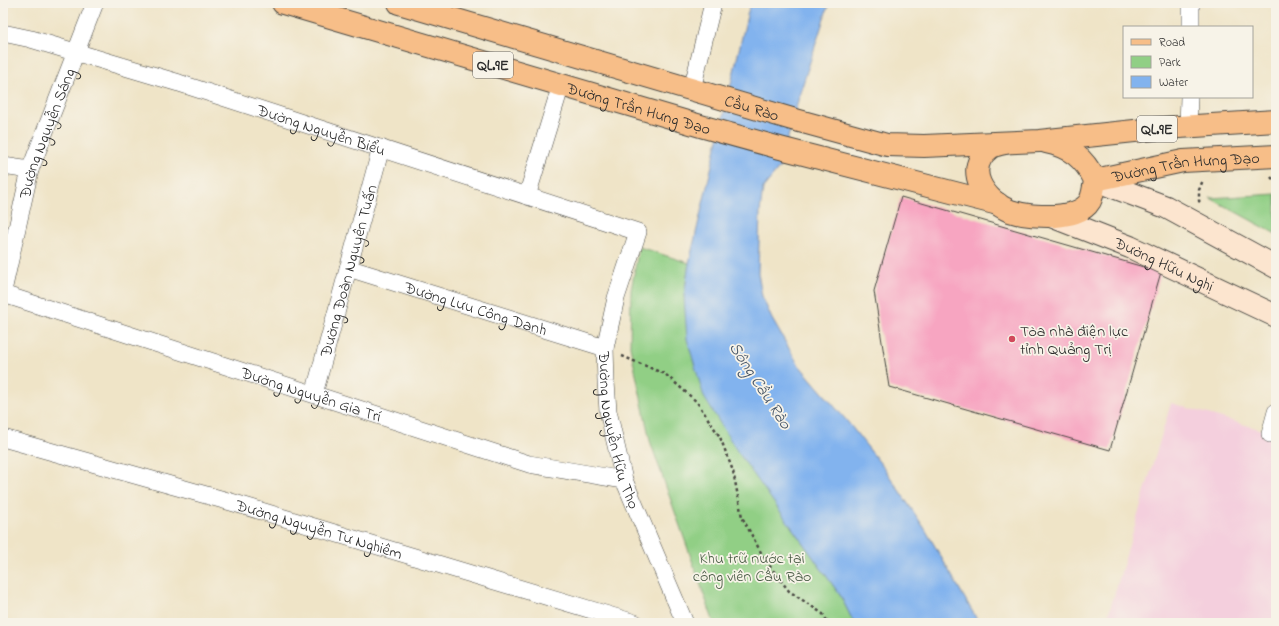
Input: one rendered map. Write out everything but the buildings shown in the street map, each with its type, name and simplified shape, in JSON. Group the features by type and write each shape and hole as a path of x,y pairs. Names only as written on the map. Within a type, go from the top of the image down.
{"main road":[{"name":"Đường Trần Hưng Đạo","path":"283,3 704,127 998,204"},
{"name":"Đường Trần Hưng Đạo","path":"399,3 713,96"},
{"name":"Cầu Rào","path":"713,96 792,119"},
{"name":"Đường Trần Hưng Đạo","path":"792,119 887,145 924,146 1039,141 1276,120"},
{"name":"Đường Trần Hưng Đạo","path":"1008,142 991,147 978,164 977,174 983,190 990,198 1009,210 1023,215 1066,216 1084,208 1090,200 1095,180 1089,167 1079,157 1067,149 1039,141"},
{"name":"Đường Trần Hưng Đạo","path":"1095,180 1183,161 1272,168"},
{"path":"1095,180 1166,207 1276,267"},
{"name":"Đường Hữu Nghị","path":"1051,216 1130,247 1276,316"}],"street":[{"name":"Đường Nguyễn Sáng","path":"3,291 30,170 95,3"},
{"path":"692,89 713,3"},
{"path":"1191,3 1191,26"},
{"name":"Đường Nguyễn Biểu","path":"3,33 31,39 180,82 638,232"},
{"path":"527,196 561,85"},
{"path":"1188,127 1189,98"},
{"name":"Đường Đoàn Nguyên Tuấn","path":"314,394 382,148"},
{"path":"3,166 30,170"},
{"name":"Đường Nguyễn Hữu Thọ","path":"638,232 616,298 605,348 608,411 624,480 685,623"},
{"name":"Đường Lưu Công Danh","path":"348,268 605,348"},
{"name":"Đường Nguyễn Gia Trí","path":"3,294 530,464 624,480"},
{"path":"1270,434 1276,412"},
{"name":"Đường Nguyễn Tư Nghiêm","path":"3,438 231,502 635,623"}],"path":[{"path":"1204,205 1199,201 1199,190 1203,179 1210,177"},
{"path":"605,348 665,374 697,402 720,437 733,471 742,517 765,560 789,591 823,614 828,623"}],"shaded area":[{"path":"1171,403 1276,434 1276,623 1106,623"}],"green space":[{"path":"1276,194 1276,234 1210,198"},
{"name":"Khu trữ nước tại công viên Cầu Rào","path":"639,247 689,263 684,296 777,507 840,595 854,623 714,623 650,441 630,346 631,290"}],"water":[{"name":"Sông Cầu Rào","path":"750,3 829,3 800,93 780,167 763,188 760,212 758,273 762,296 772,319 798,364 847,421 884,468 925,529 979,623 854,623 840,595 737,451 704,397 687,339 684,296 689,263"}],"place":[{"name":"Tòa nhà điện lực tỉnh Quảng Trị","path":"1012,339"}]}
